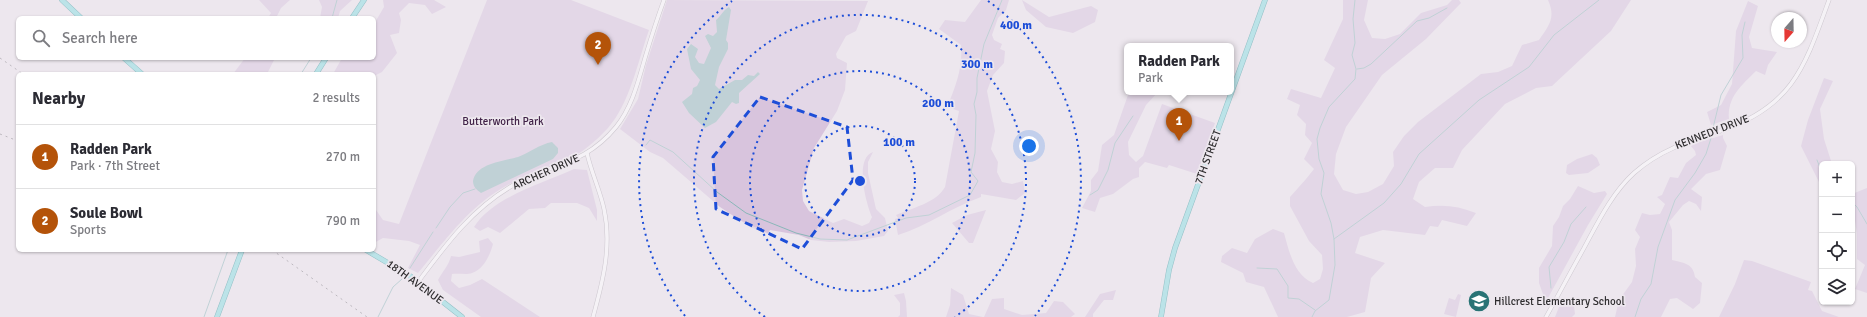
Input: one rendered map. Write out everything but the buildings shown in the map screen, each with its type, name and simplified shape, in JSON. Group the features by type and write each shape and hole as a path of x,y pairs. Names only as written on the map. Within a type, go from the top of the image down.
{"main road":[{"path":"62,0 79,16"},
{"path":"353,16 364,0"},
{"name":"7TH STREET","path":"1234,85 1265,0"},
{"path":"126,60 140,72"},
{"path":"317,72 325,60"},
{"name":"7TH STREET","path":"1161,317 1173,253 1230,95"},
{"path":"217,317 241,252"},
{"name":"18TH AVENUE","path":"370,252 418,282 462,317"}],"street":[{"name":"ARCHER DRIVE","path":"418,282 465,222 494,198 520,182 587,153 610,134 628,108 664,0"},
{"name":"KENNEDY DRIVE","path":"1546,317 1605,210 1625,183 1647,163 1670,148 1744,122 1775,101 1789,87 1804,65 1829,0"},
{"path":"587,153 604,208 608,240 603,279 593,317"}],"highlighted area":[{"path":"760,97 847,127 853,180 802,249 716,209 713,157"}],"green space":[{"path":"259,0 290,0 281,8 277,16 269,16 271,13"},
{"path":"319,0 352,0 340,11 339,16 320,16 322,7"},
{"path":"383,0 434,0 446,7 432,14 425,5 409,3 399,13 401,20 399,33 390,35 397,53 382,72 376,75 376,72 334,72 341,60 376,60 376,21 384,7"},
{"name":"Butterworth Park","path":"487,0 571,0 649,30 633,81 616,118 588,147 571,158 520,179 493,194 458,225 418,273 408,268 420,245 409,241 383,238 376,242 376,210 383,220 399,224"},
{"path":"667,0 868,1 856,31 846,36 836,54 837,58 847,63 845,90 837,111 814,148 802,190 803,201 809,211 833,223 844,219 862,226 869,223 872,217 863,182 863,172 864,163 867,156 873,152 868,162 868,173 876,209 885,218 888,231 884,236 856,241 829,242 811,240 799,235 770,230 768,234 750,227 720,207 663,158 650,152 620,129 638,99 646,65"},
{"path":"981,0 1009,0 1006,10 998,18 992,35 994,40 1002,44 1000,49 1005,51 1004,63 993,75 987,91 995,131 991,149 998,162 997,172 1002,182 1012,184 1023,181 1025,193 1016,200 981,194 981,197 919,227 898,235 895,219 898,218 896,215 930,201 941,193 945,187 959,111 947,107 960,69 961,45 939,29 945,20 965,22"},
{"path":"1022,0 1049,17 1091,6 1098,10 1095,22 1073,33 1046,27 1026,10"},
{"path":"1343,0 1368,0 1364,20 1372,38 1385,39 1400,34 1421,13 1447,5 1452,0 1459,0 1461,3 1426,39 1382,75 1346,127 1336,154 1334,174 1343,190 1356,194 1368,192 1383,184 1394,166 1393,152 1404,136 1418,122 1481,74 1498,72 1512,66 1522,45 1539,40 1551,17 1548,0 1631,0 1611,31 1552,86 1536,88 1505,104 1462,150 1453,168 1435,168 1419,182 1413,199 1425,207 1451,206 1476,213 1467,226 1442,220 1438,227 1430,226 1425,235 1383,230 1360,237 1355,253 1385,263 1371,278 1365,312 1347,317 1278,317 1264,287 1246,282 1243,273 1221,262 1222,256 1232,248 1247,253 1255,239 1273,229 1284,233 1293,262 1301,274 1313,283 1320,279 1323,269 1322,255 1309,241 1290,206 1290,197 1314,169 1304,159 1312,143 1305,135 1306,124 1297,115 1300,105 1287,99 1291,89 1321,98 1335,68 1324,60 1343,19"},
{"path":"1748,1 1758,6 1749,37 1752,48 1777,52 1768,65 1765,75 1756,71 1736,92 1730,104 1729,119 1711,125 1707,112 1721,105 1732,84 1736,31"},
{"path":"244,60 274,60 268,72 234,72"},
{"path":"1824,78 1833,81 1820,109 1824,139 1831,161 1819,161 1819,182 1801,146 1808,120"},
{"path":"1128,95 1155,95 1146,105 1128,142 1129,155 1136,162 1143,156 1162,104 1215,123 1197,174 1169,165 1167,168 1145,162 1139,168 1139,177 1133,179 1113,194 1100,198 1095,212 1082,208 1091,191 1091,180 1098,171 1102,145 1114,135"},
{"path":"1723,135 1727,146 1720,170 1706,174 1691,189 1702,197 1701,211 1696,204 1689,201 1683,205 1669,222 1672,230 1672,260 1690,266 1695,277 1702,283 1700,303 1693,309 1677,298 1670,299 1661,317 1615,317 1619,300 1632,282 1636,266 1635,249 1640,237 1635,230 1642,213 1650,215 1660,214 1665,204 1657,197 1662,195 1670,177 1678,178 1686,163 1696,155 1691,146"},
{"path":"1592,154 1597,158 1600,165 1588,173 1569,175 1566,173 1567,165 1577,159"},
{"path":"574,169 587,170 597,210 597,221 589,208 577,203 551,203 545,208 529,209 500,233 488,227 480,231 474,227 482,216 506,199"},
{"path":"1578,186 1594,193 1605,191 1607,194 1588,225 1548,298 1544,297 1539,283 1539,268 1552,246 1553,226 1559,217 1563,206 1570,199"},
{"path":"1867,188 1867,293 1855,289 1865,265 1857,259 1855,193"},
{"path":"986,210 973,243 969,243 952,223 967,215"},
{"path":"488,238 493,244 483,265 472,273 452,274 451,281 459,288 470,285 482,279 540,317 481,317 443,290 438,280 451,256 459,257 480,252 479,241"},
{"path":"1744,260 1752,261 1811,282 1808,290 1812,291 1822,311 1839,317 1719,317 1735,284"},
{"path":"951,288 963,295 969,314 983,317 946,317 950,305"},
{"path":"1116,290 1113,300 1104,300 1093,314 1093,317 1085,317 1100,294"},
{"path":"904,293 907,317 898,317 900,315 900,303 894,295"},
{"path":"1458,294 1461,295 1456,317 1444,314 1449,298 1455,300"},
{"path":"1004,298 1004,309 1022,315 1046,313 1054,301 1063,302 1075,314 1071,317 984,317 992,299"},
{"path":"1574,306 1575,314 1572,317 1555,317 1559,307"}],"water":[{"path":"729,7 731,10 726,40 728,43 728,49 719,67 715,85 719,89 735,80 742,80 748,75 754,76 758,72 760,74 739,93 739,103 736,104 732,102 716,122 705,128 689,113 682,102 692,94 693,88 697,86 700,80 691,69 687,49 691,44 698,49 695,57 699,63 704,64 711,48 705,36 708,34 713,36 717,32 716,20"},
{"path":"552,142 558,148 558,153 553,159 481,193 474,187 473,181 479,170 491,164 518,157"}],"waterway":[{"path":"333,16 337,0"},
{"path":"646,145 650,140 673,152 717,192 746,213 796,233 820,239 847,240 906,218 929,215 970,195 978,181 971,172 975,153 976,115 974,104 977,92 977,78 984,44 1002,0"},
{"path":"1312,317 1315,311 1329,300 1335,265 1334,239 1331,223 1321,194 1324,173 1319,159 1317,139 1329,107 1355,79 1356,69 1352,55 1355,43 1353,19 1355,0"},
{"path":"1334,239 1384,203 1401,184 1419,154 1479,100 1529,67 1554,35 1599,0"},
{"path":"1357,69 1364,68 1371,64 1417,21 1429,18 1447,8"},
{"path":"1712,132 1721,95 1743,58 1742,35 1745,22"},
{"path":"302,72 310,60"},
{"path":"1090,195 1098,190 1108,170 1115,143 1133,116"},
{"path":"1635,317 1641,299 1651,284 1658,247 1675,200 1695,173 1706,154 1712,135"},
{"path":"1817,160 1819,165"},
{"path":"436,228 450,207 463,193 475,189"},
{"path":"1855,205 1867,224"},
{"path":"1551,288 1549,267 1564,242 1571,224 1586,207"},
{"path":"410,268 433,232"},
{"path":"204,317 227,252"},
{"path":"1257,268 1277,269 1288,286 1288,298 1299,299 1315,310"},
{"path":"378,317 393,287 402,279"}],"railway":[{"path":"0,58 20,72"},
{"path":"0,134 16,140"},
{"path":"275,252 367,317"}],"place":[{"name":"Soule Bowl","path":"598,65"},
{"name":"Radden Park","path":"1179,141"},
{"name":"Hillcrest Elementary School","path":"1479,301"}]}
